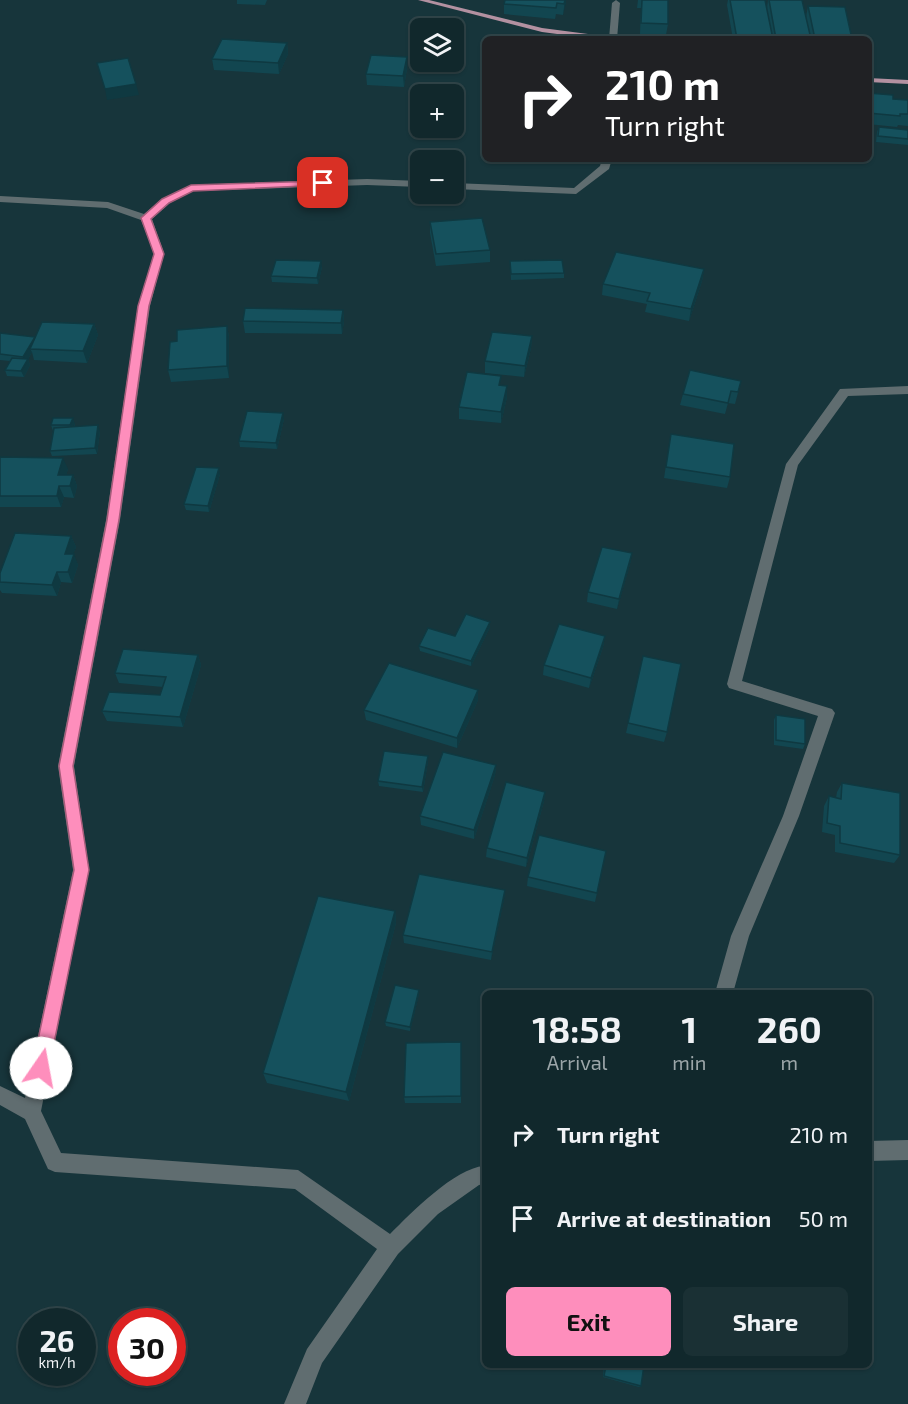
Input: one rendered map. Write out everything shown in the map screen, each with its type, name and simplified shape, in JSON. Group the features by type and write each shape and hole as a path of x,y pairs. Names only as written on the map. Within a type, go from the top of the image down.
{"street":[{"path":"612,36 615,3"},
{"path":"464,187 576,192 605,167 606,162"},
{"path":"146,218 166,201 191,188 367,182 410,184"},
{"path":"0,199 108,205 146,218"},
{"path":"146,218 159,254 144,306 113,520 66,766 81,870 32,1112 55,1162 298,1180 391,1246"},
{"path":"725,990 740,936 791,816 827,713 734,684 792,464 844,392 908,390"},
{"path":"0,1095 32,1112"},
{"path":"872,1151 908,1150"},
{"path":"296,1404 314,1356 391,1246 432,1207 476,1176 482,1175"}],"building":[{"path":"505,0 565,0 564,4 557,3 556,8 504,4"},
{"path":"642,0 668,0 668,24 641,23"},
{"path":"730,0 765,0 772,36 736,36"},
{"path":"769,0 802,0 810,36 775,36"},
{"path":"808,6 845,7 851,36 814,36"},
{"path":"222,39 287,43 278,63 212,59"},
{"path":"371,55 407,57 403,76 366,74"},
{"path":"128,58 136,84 105,89 97,63"},
{"path":"872,93 893,95 893,99 908,100 908,114 900,114 900,116 872,113"},
{"path":"879,127 908,130 908,139 878,136"},
{"path":"482,218 490,250 436,254 430,222"},
{"path":"616,252 704,269 691,309 647,301 650,293 603,284"},
{"path":"276,260 321,261 317,278 271,276"},
{"path":"562,260 564,273 511,274 510,261"},
{"path":"245,308 343,310 341,323 243,321"},
{"path":"42,322 94,324 83,351 30,349"},
{"path":"227,326 227,366 168,370 170,342 177,341 177,330"},
{"path":"492,332 532,336 525,366 485,361"},
{"path":"0,333 35,337 23,357 0,354"},
{"path":"12,358 28,359 21,371 5,370"},
{"path":"690,370 741,381 738,392 731,391 728,403 683,394"},
{"path":"467,372 501,376 499,385 507,386 501,412 459,407"},
{"path":"247,411 283,413 276,443 239,441"},
{"path":"53,418 73,418 70,425 51,425"},
{"path":"98,425 95,448 50,451 54,428"},
{"path":"671,434 734,444 730,477 666,467"},
{"path":"0,457 63,458 58,475 73,475 70,486 59,486 57,496 0,496"},
{"path":"196,467 219,468 208,506 184,504"},
{"path":"15,533 71,536 65,554 74,554 68,572 57,572 52,585 0,582 0,573"},
{"path":"602,547 632,553 619,599 588,592"},
{"path":"466,614 490,622 471,661 419,646 428,628 455,636"},
{"path":"559,624 605,636 591,678 544,665"},
{"path":"123,649 198,655 180,717 102,711 109,692 160,695 166,677 115,673"},
{"path":"643,656 681,664 667,732 628,723"},
{"path":"389,663 478,690 457,738 364,710"},
{"path":"776,715 805,719 805,744 776,740"},
{"path":"384,751 428,756 422,787 378,781"},
{"path":"443,752 496,765 474,830 420,816"},
{"path":"506,782 545,792 527,858 487,848"},
{"path":"842,783 900,793 900,855 840,843 840,826 827,823 829,796 841,799"},
{"path":"539,835 606,851 597,893 528,877"},
{"path":"419,874 505,890 492,952 403,935"},
{"path":"318,896 395,911 346,1092 263,1073"},
{"path":"395,985 419,990 410,1027 385,1022"},
{"path":"461,1042 461,1096 404,1097 406,1043"},
{"path":"605,1368 644,1368 641,1386 604,1376"}],"waterway":[{"path":"421,0 542,30 588,36"},
{"path":"872,80 908,82"}],"route":[{"path":"41,1068 81,870 66,766 113,520 144,306 159,254 146,218 166,201 191,188 323,183"}]}
